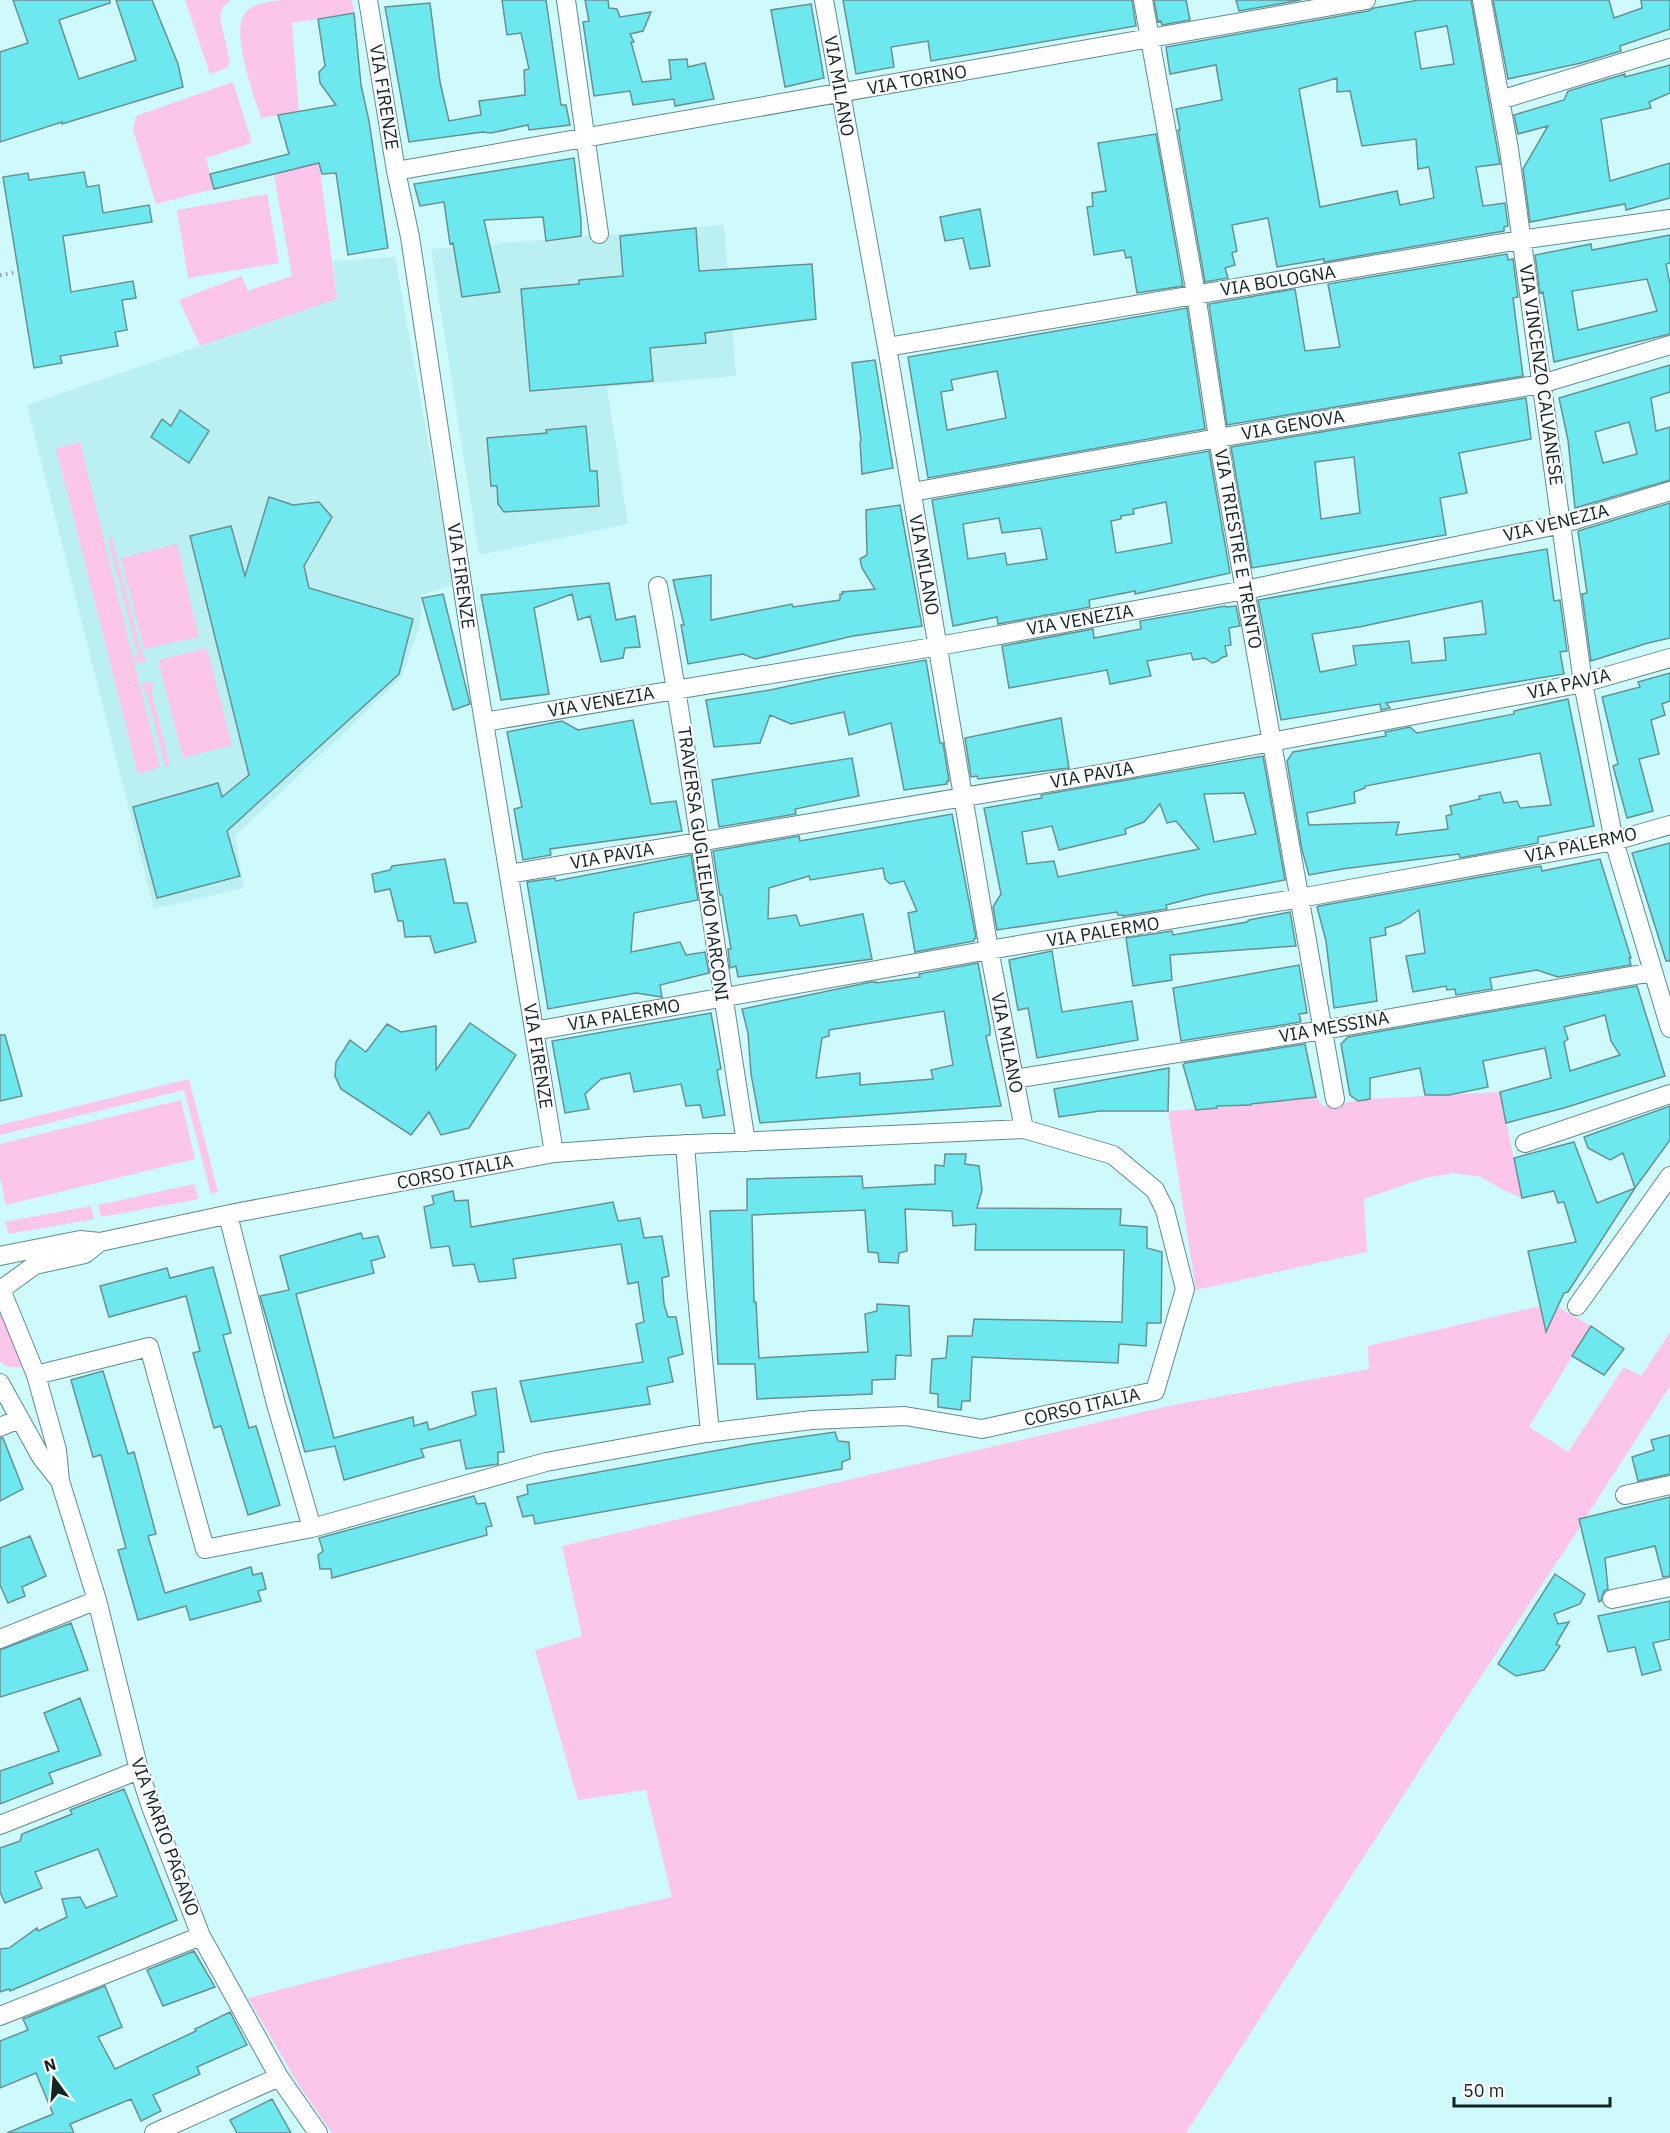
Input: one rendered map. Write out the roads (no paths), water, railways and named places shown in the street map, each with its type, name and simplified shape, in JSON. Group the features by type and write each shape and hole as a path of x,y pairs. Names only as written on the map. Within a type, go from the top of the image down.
{"street":[{"name":"VIA FIRENZE","path":"369,0 396,171 410,237 484,722 554,1153"},
{"path":"566,0 599,234"},
{"name":"VIA MILANO","path":"824,0 887,346 989,950 1024,1129"},
{"name":"VIA TRIESTRE E TRENTO","path":"1143,0 1335,1099"},
{"name":"VIA TORINO","path":"396,171 1366,0"},
{"name":"VIA VINCENZO CALVANESE","path":"1482,0 1521,241 1583,683 1614,841 1670,1028"},
{"path":"1500,100 1670,48"},
{"name":"VIA BOLOGNA","path":"887,346 1521,241 1670,219"},
{"name":"VIA GENOVA","path":"912,492 1541,384 1670,345"},
{"name":"VIA VENEZIA","path":"484,722 939,646 1245,590 1562,524 1670,491"},
{"name":"TRAVERSA GUGLIELMO MARCONI","path":"658,586 677,690 746,1142"},
{"name":"VIA PAVIA","path":"509,874 1272,742 1583,683 1670,658"},
{"name":"VIA PALERMO","path":"534,1031 989,950 1300,898 1614,841 1670,825"},
{"name":"VIA MESSINA","path":"1014,1078 1323,1030 1653,972"},
{"path":"1525,1143 1670,1094"},
{"name":"CORSO ITALIA","path":"0,1256 80,1240 100,1242 228,1215 554,1153 685,1144 1024,1129 1113,1155 1155,1190 1166,1210 1185,1289 1155,1391 982,1430 905,1416 812,1420 710,1432 546,1462 312,1528 205,1549 149,1347 36,1375"},
{"path":"685,1144 710,1432"},
{"path":"1577,1306 1670,1176"},
{"path":"228,1215 276,1404 312,1528"},
{"name":"CORSO ITALIA","path":"3,1291 35,1265 85,1254 100,1242"},
{"name":"VIA MARIO PAGANO","path":"0,1256 8,1270 3,1291 36,1375 57,1450 60,1481 97,1600 139,1770 151,1807 201,1936 279,2077 318,2133"},
{"name":"VIA MARIO PAGANO","path":"0,1383 41,1457 60,1481"},
{"path":"0,1427 19,1419"},
{"path":"1625,1495 1670,1485"},
{"path":"1612,1599 1670,1587"},
{"path":"0,1639 97,1600"},
{"path":"0,1825 139,1770"},
{"path":"0,2016 201,1936"},
{"path":"154,2133 279,2077"}]}
